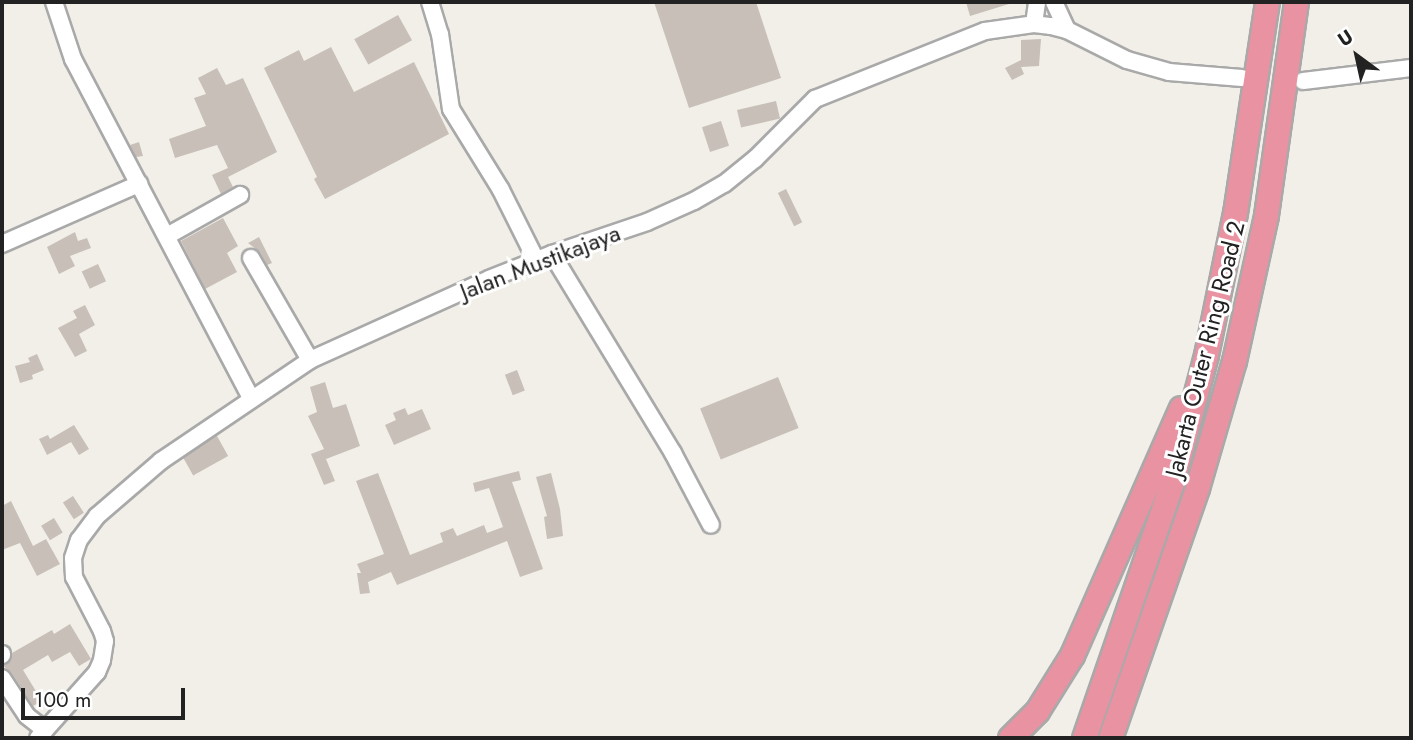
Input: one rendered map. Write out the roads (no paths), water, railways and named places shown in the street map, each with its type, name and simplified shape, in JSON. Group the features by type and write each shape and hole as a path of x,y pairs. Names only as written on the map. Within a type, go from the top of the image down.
{"highway":[{"name":"Jakarta Outer Ring Road 2","path":"1084,738 1169,492 1206,355 1237,200 1267,2"},
{"name":"Jakarta Outer Ring Road 2","path":"1110,738 1164,587 1234,361 1266,215 1296,2"},
{"path":"1010,738 1037,712 1072,655 1206,355"},
{"path":"1123,738 1164,587"}],"street":[{"path":"54,2 73,59 251,398"},
{"path":"429,2 440,34 451,109 501,190 536,260"},
{"path":"1034,24 1037,2"},
{"path":"1055,2 1067,30"},
{"name":"Jalan Mustikajaya","path":"41,734 97,672 102,660 105,641 102,631 74,577 73,558 79,540 97,516 161,461 310,360 536,260 647,222 724,184 755,159 814,99 985,31 1034,24 1067,30 1116,55 1169,72 1242,78"},
{"path":"1303,81 1411,68"},
{"path":"2,244 139,184"},
{"path":"167,236 240,195"},
{"path":"552,254 673,453 711,525"},
{"path":"251,258 310,360"},
{"path":"2,678 41,734"}]}
